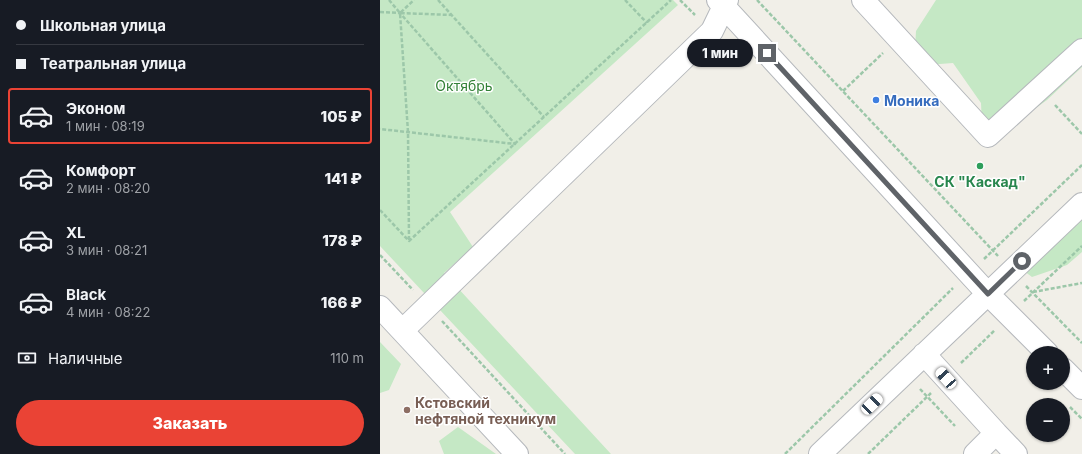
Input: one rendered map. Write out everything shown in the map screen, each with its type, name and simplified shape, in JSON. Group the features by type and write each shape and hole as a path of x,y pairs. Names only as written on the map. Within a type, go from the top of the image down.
{"street":[{"path":"863,0 988,136 1082,50"},
{"path":"403,330 712,30 723,2 988,294 1040,346"},
{"path":"820,454 1082,204"},
{"path":"380,306 517,454"},
{"path":"924,354 1016,454"},
{"path":"1070,376 1082,388"},
{"path":"975,454 996,433"}],"path":[{"path":"389,0 515,144"},
{"path":"400,13 414,0"},
{"path":"438,0 544,117"},
{"path":"625,0 647,23"},
{"path":"409,241 671,0"},
{"path":"757,0 1012,271 1082,343"},
{"path":"380,12 452,15"},
{"path":"400,13 408,132 409,241"},
{"path":"843,91 899,39"},
{"path":"1039,89 1082,134"},
{"path":"380,129 515,144"},
{"path":"380,210 409,241"},
{"path":"868,454 1009,315 1082,246"},
{"path":"380,256 565,454"},
{"path":"1033,292 1082,283"},
{"path":"784,454 886,354"}],"green space":[{"name":"Октябрь","path":"380,0 673,0 678,5 450,212 473,247 444,273 611,454 575,454 380,246"},
{"path":"936,0 1082,0 1082,67 1047,100 983,146 981,103 953,63 914,66 916,31"},
{"path":"1082,214 1082,252 1067,265 1032,277 1024,271"},
{"path":"380,342 401,364 389,390 380,393"},
{"path":"458,427 496,454 444,454 439,441"}],"place":[{"name":"Моника","path":"876,100"},
{"name":"СК \"Каскад\"","path":"980,166"},
{"name":"Кстовский нефтяной техникум","path":"407,410"}],"route":[{"path":"767,53 988,294 1022,261"}]}
